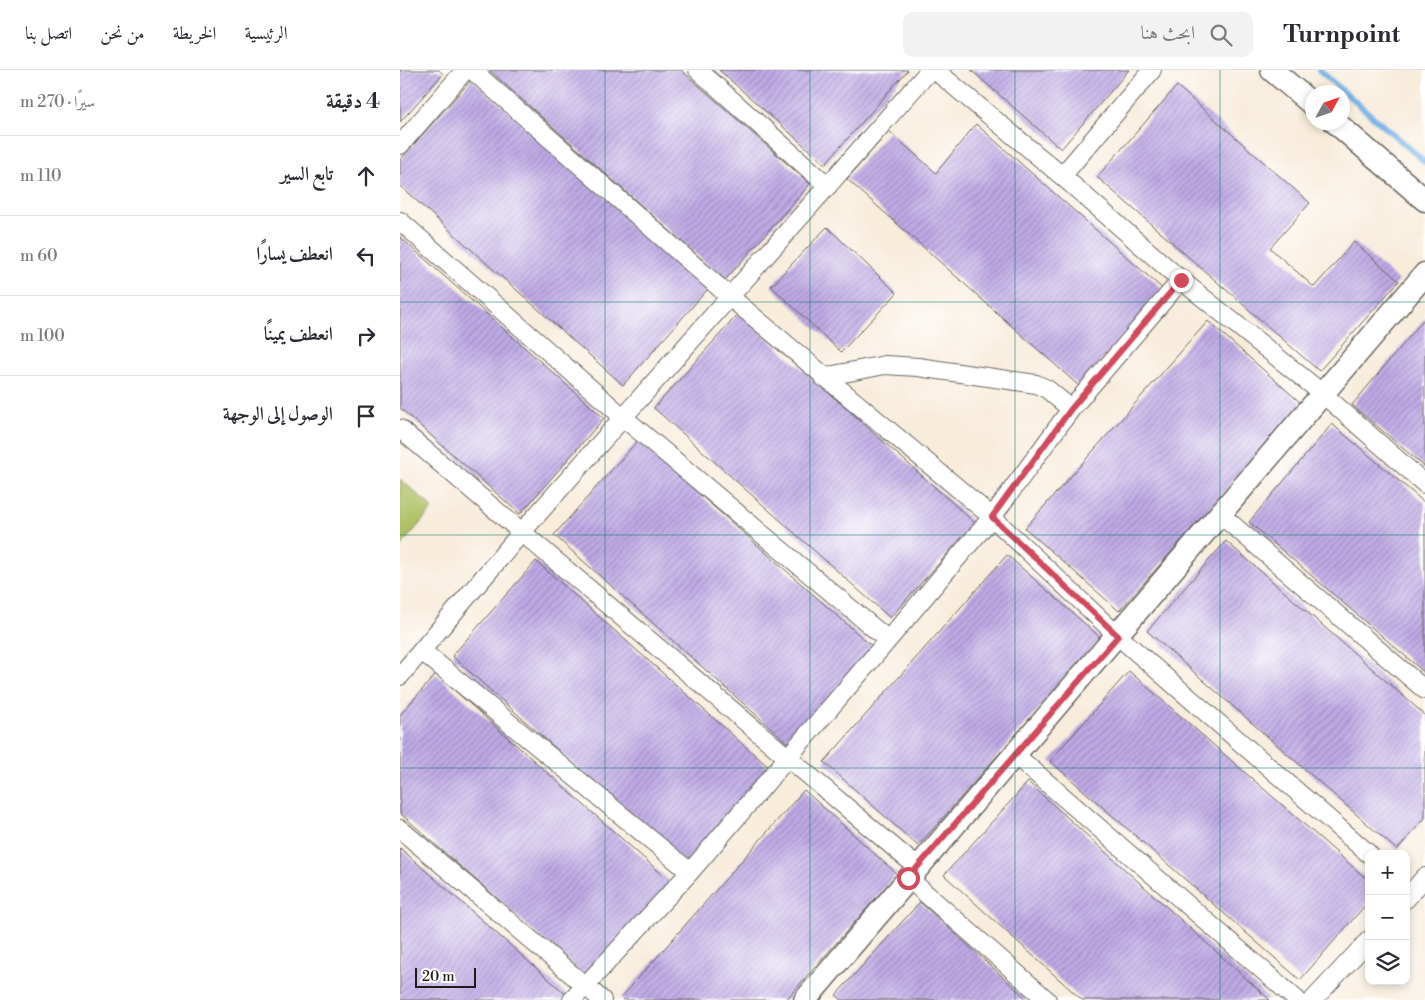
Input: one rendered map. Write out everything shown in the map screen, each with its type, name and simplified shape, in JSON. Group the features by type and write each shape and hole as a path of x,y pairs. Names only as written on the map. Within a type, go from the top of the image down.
{"street":[{"path":"400,145 464,70"},
{"path":"472,70 822,377 992,517 1118,636 1365,851"},
{"path":"698,70 828,186"},
{"path":"400,676 521,533 930,70"},
{"path":"936,70 1062,176 1181,280 1323,394 1425,484"},
{"path":"1062,176 1152,70"},
{"path":"1272,70 1305,98"},
{"path":"1344,130 1425,200"},
{"path":"400,221 624,418 888,640"},
{"path":"805,1000 1014,754 1118,636 1425,274"},
{"path":"572,1000 690,872 888,640 992,517 1071,409 1181,280"},
{"path":"822,377 885,365 918,367 1036,384 1047,389 1071,409"},
{"path":"400,429 787,758 913,873 1047,1000"},
{"path":"1221,515 1425,690"},
{"path":"422,651 690,872"},
{"path":"1014,754 1298,1000"},
{"path":"400,829 602,1000"},
{"path":"1413,895 1425,877"},
{"path":"1313,1000 1365,944"}],"green space":[{"path":"400,479 433,508 400,547"}],"building":[{"path":"400,70 439,70 443,74 400,122"},
{"path":"489,70 681,70 810,184 725,280"},
{"path":"719,70 908,70 825,164"},
{"path":"971,70 1129,70 1061,149"},
{"path":"472,79 708,289 623,385 400,186 400,160"},
{"path":"1177,86 1310,203 1270,248 1314,287 1354,242 1399,281 1319,371 1097,177"},
{"path":"976,124 1164,290 1079,386 847,179 889,131 936,173"},
{"path":"827,227 897,293 841,352 771,286"},
{"path":"400,237 604,418 520,514 400,408"},
{"path":"739,313 975,523 890,618 654,408"},
{"path":"1425,318 1425,467 1352,405"},
{"path":"1208,321 1302,404 1119,611 1025,528"},
{"path":"1332,424 1425,503 1425,673 1249,522"},
{"path":"638,440 875,649 790,745 554,535"},
{"path":"1226,541 1425,715 1425,818 1397,850 1147,631"},
{"path":"1007,555 1101,638 918,846 824,762"},
{"path":"536,561 772,770 688,866 452,656"},
{"path":"1129,671 1365,878 1365,906 1300,980 1050,761"},
{"path":"436,674 673,884 588,979 400,813 400,715"},
{"path":"1028,782 1270,1000 1082,1000 944,875"},
{"path":"804,790 897,874 786,1000 623,1000 621,998"},
{"path":"400,848 569,997 566,1000 400,1000"},
{"path":"920,902 1028,1000 842,1000 836,995"}],"waterway":[{"path":"1319,70 1425,162"}],"route":[{"path":"908,878 1118,636 992,517 1071,409 1181,280"}]}
